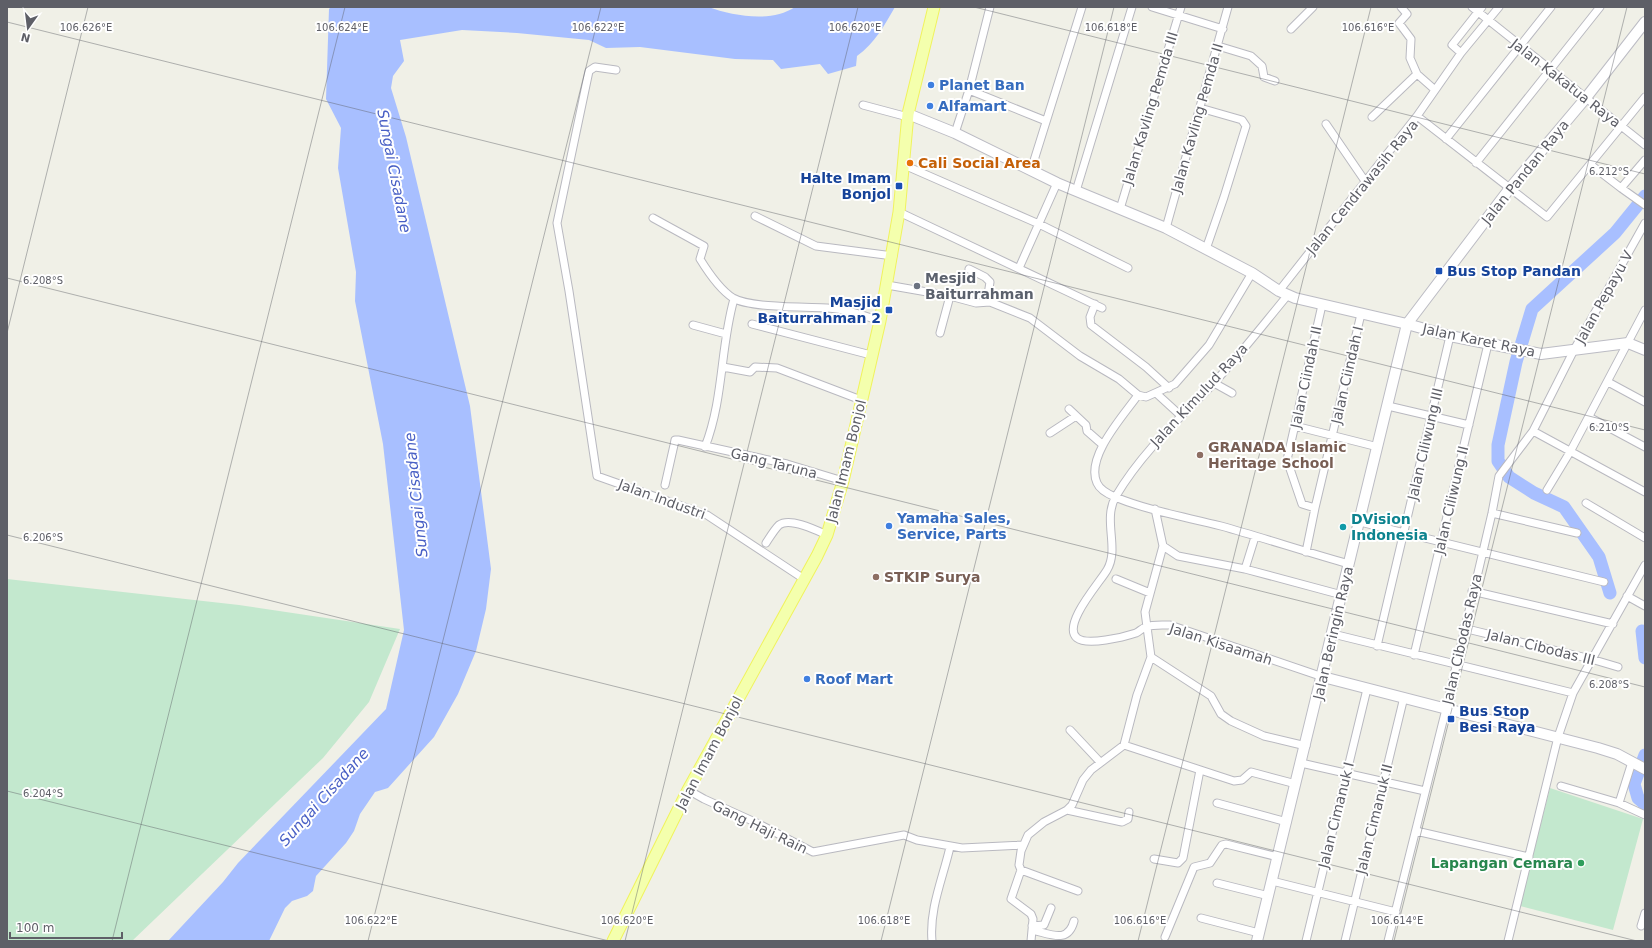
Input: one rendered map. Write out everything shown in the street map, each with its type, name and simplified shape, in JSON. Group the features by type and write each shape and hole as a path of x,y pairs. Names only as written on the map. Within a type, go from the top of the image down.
{"main road":[{"name":"Jalan Imam Bonjol","path":"613,941 688,790 804,580 827,535 844,481 871,355 880,321 893,256 899,212 908,115 934,7"}],"street":[{"path":"955,133 969,90 990,7"},
{"path":"1031,170 1082,7"},
{"path":"1076,191 1132,7"},
{"path":"1152,7 1223,29"},
{"name":"Jalan Kavling Pemda III","path":"1120,209 1181,7"},
{"name":"Jalan Kavling Pemda II","path":"1166,228 1228,7"},
{"path":"1291,29 1313,7"},
{"path":"1461,54 1452,45 1481,13 1499,7"},
{"path":"1446,139 1551,7"},
{"path":"1476,163 1600,7"},
{"path":"1405,8 1406,15 1399,23 1410,39 1410,58 1417,74 1434,89"},
{"path":"1417,116 1434,89 1461,54 1481,13"},
{"name":"Jalan Kakatua Raya","path":"1481,13 1520,47 1645,145"},
{"name":"Jalan Pandan Raya","path":"1407,324 1510,188 1585,99 1645,22"},
{"path":"1218,46 1251,56 1262,66 1264,77 1274,81"},
{"name":"Jalan Industri","path":"616,70 595,67 589,71 557,223 569,291 597,476 707,515 804,580"},
{"path":"1372,117 1417,74"},
{"path":"969,90 1046,121"},
{"path":"1645,97 1591,165 1645,205"},
{"path":"863,105 908,115"},
{"path":"1200,108 1242,120 1246,126 1206,249"},
{"name":"Jalan Karet Raya","path":"908,115 955,133 1057,183 1166,228 1252,273 1283,293 1322,305 1407,324 1450,336 1530,352 1549,354 1628,343 1645,350"},
{"name":"Jalan Cendrawasih Raya","path":"1283,293 1365,181 1417,116 1548,217 1591,165"},
{"path":"1326,124 1365,181"},
{"path":"1621,188 1645,160"},
{"path":"904,165 1039,224 1128,268"},
{"path":"1019,268 1057,183"},
{"path":"899,212 1102,308"},
{"path":"755,216 816,246 893,256"},
{"path":"653,218 704,246 700,259 714,280 734,299 778,306 827,308 853,312 880,321"},
{"name":"Jalan Pepayu V","path":"1499,476 1533,431 1574,350 1645,223"},
{"path":"969,269 985,277 990,282 987,302"},
{"path":"887,285 950,296 976,303 987,302 1037,322 1080,356 1118,379 1138,395 1146,397 1169,388 1178,380 1215,338 1252,273"},
{"name":"Jalan Kimulud Raya","path":"1115,497 1142,458 1180,415 1214,383 1283,293"},
{"path":"940,333 950,296"},
{"path":"705,447 715,421 726,334 734,299"},
{"path":"1095,304 1090,317 1091,325 1146,367 1169,388"},
{"name":"Jalan Ciindah II","path":"1315,508 1302,504 1288,463 1322,305"},
{"path":"1547,490 1570,452 1645,310"},
{"name":"Jalan Ciindah I","path":"1306,552 1361,314"},
{"path":"752,324 871,355"},
{"name":"Jalan Beringin Raya","path":"1258,937 1323,678 1407,324"},
{"path":"693,325 726,334"},
{"name":"Jalan Ciliwung III","path":"1377,646 1405,533 1450,336"},
{"name":"Jalan Ciliwung II","path":"1414,655 1488,344"},
{"path":"723,367 750,372 755,367 777,368 861,400"},
{"path":"1608,382 1645,402"},
{"path":"1214,383 1232,393"},
{"path":"1156,393 1180,415"},
{"path":"1138,395 1103,445 1098,455 1094,475 1097,484 1102,490 1115,497 1155,509 1350,564"},
{"path":"1388,406 1469,425"},
{"path":"1069,409 1086,425 1087,431 1103,445"},
{"path":"1050,432 1076,416"},
{"path":"1589,417 1645,447"},
{"path":"1295,426 1378,447"},
{"path":"1533,431 1645,492"},
{"name":"Gang Taruna","path":"665,485 675,440 787,464 844,481"},
{"name":"Jalan Cibodas Raya","path":"1388,941 1446,709 1463,628 1492,513 1499,476"},
{"name":"Jalan Kisaamah","path":"1115,497 1109,521 1112,560 1108,569 1090,592 1078,615 1074,626 1074,634 1077,638 1091,642 1135,633 1146,626 1161,625 1180,627 1323,678"},
{"path":"1586,503 1645,538"},
{"path":"1031,941 1031,914 1014,903 1012,899 1021,870 1019,866 1023,845 1028,835 1036,828 1067,810 1072,805 1083,780 1100,762 1124,745 1137,695 1151,657 1145,612 1163,546 1155,509"},
{"path":"1492,513 1578,532"},
{"path":"1360,522 1604,582"},
{"path":"766,543 780,525 785,523 795,523 827,535"},
{"path":"1245,569 1255,537"},
{"path":"1163,546 1178,556 1245,569 1342,595"},
{"path":"1508,941 1558,737 1573,693 1591,659 1629,597 1645,565"},
{"path":"1116,579 1150,593"},
{"path":"1472,590 1613,624"},
{"path":"1629,597 1644,605"},
{"name":"Jalan Cibodas III","path":"1463,628 1591,659 1618,668"},
{"path":"1333,634 1573,693"},
{"path":"1151,657 1211,696 1221,714 1231,721 1264,736 1306,746"},
{"path":"1323,678 1404,697 1608,750 1633,762 1645,770"},
{"name":"Jalan Cimanuk I","path":"1306,941 1367,689"},
{"name":"Jalan Cimanuk II","path":"1345,941 1404,697"},
{"path":"1070,730 1100,762"},
{"path":"1124,745 1234,781 1242,780 1251,772 1296,784"},
{"path":"1619,803 1633,762"},
{"path":"1302,763 1425,791"},
{"path":"1154,859 1178,863 1183,858 1200,770"},
{"path":"1561,786 1619,803 1645,815"},
{"name":"Gang Haji Rain","path":"688,790 813,852 904,835 917,840 950,847 977,848 1023,845"},
{"path":"1217,803 1287,822"},
{"path":"1067,810 1122,822 1128,819 1129,812"},
{"path":"1416,831 1529,857"},
{"path":"1166,937 1194,867 1210,863 1222,845 1226,844 1278,857"},
{"path":"932,941 931,926 934,910 950,847"},
{"path":"1021,870 1078,891"},
{"path":"1272,881 1396,912"},
{"path":"1217,883 1269,896"},
{"path":"1032,928 1044,925 1051,908"},
{"path":"1641,926 1645,913"},
{"path":"1200,918 1258,937"},
{"path":"1032,928 1062,936 1068,934 1074,921"}],"green space":[{"path":"7,579 239,605 400,629 369,702 323,758 132,941 7,941"},
{"name":"Lapangan Cemara","path":"1550,788 1643,819 1613,930 1520,906"}],"water":[{"name":"Sungai Cisadane","path":"331,7 708,7 741,15 764,16 775,15 795,7 895,7 874,40 857,56 856,66 828,74 820,64 781,69 773,60 735,59 640,47 606,48 589,40 517,33 462,30 400,40 404,61 393,76 391,88 406,137 470,406 491,569 486,609 476,651 458,694 434,737 388,788 375,792 360,814 354,831 346,843 316,876 313,891 307,896 292,901 285,908 269,941 168,941 223,882 238,863 386,709 404,630 383,444 355,301 356,272 338,168 341,128 326,99 329,9"}],"waterway":[{"path":"1610,593 1599,557 1564,507 1534,493 1509,477 1498,461 1498,445 1516,362 1532,309 1615,233 1645,196"},
{"path":"1642,631 1645,658"},
{"path":"1645,755 1634,784 1638,798 1645,804"}],"place":[{"name":"Planet Ban","path":"931,85"},
{"name":"Alfamart","path":"930,106"},
{"name":"Cali Social Area","path":"910,163"},
{"name":"Halte Imam Bonjol","path":"899,186"},
{"name":"Bus Stop Pandan","path":"1439,271"},
{"name":"Mesjid Baiturrahman","path":"917,286"},
{"name":"Masjid Baiturrahman 2","path":"889,310"},
{"name":"GRANADA Islamic Heritage School","path":"1200,455"},
{"name":"Yamaha Sales, Service, Parts","path":"889,526"},
{"name":"DVision Indonesia","path":"1343,527"},
{"name":"STKIP Surya","path":"876,577"},
{"name":"Roof Mart","path":"807,679"},
{"name":"Bus Stop Besi Raya","path":"1451,719"},
{"name":"Lapangan Cemara","path":"1581,863"}]}
